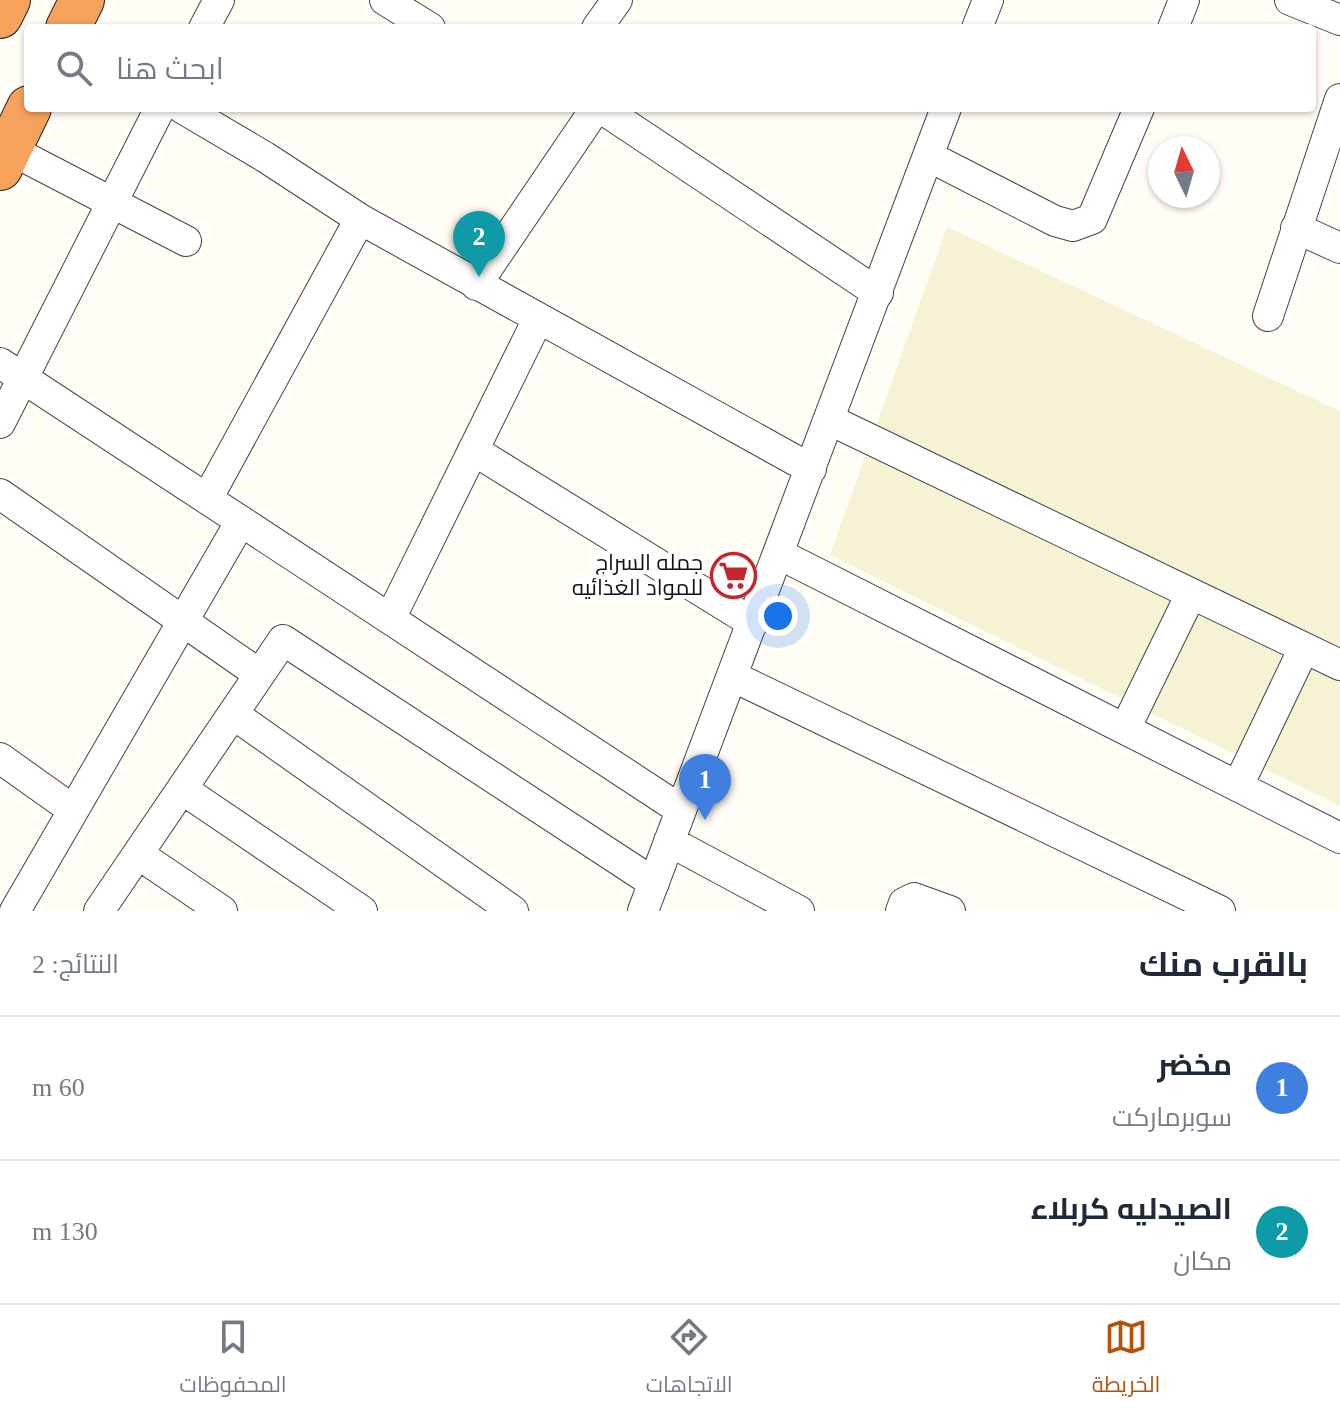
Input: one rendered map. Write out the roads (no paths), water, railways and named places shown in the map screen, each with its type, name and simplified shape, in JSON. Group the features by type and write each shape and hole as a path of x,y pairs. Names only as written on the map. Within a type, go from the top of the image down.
{"highway":[{"path":"0,16 8,0"},
{"path":"70,24 82,0"},
{"path":"4,158 27,112"}],"street":[{"path":"206,24 219,0"},
{"path":"385,0 424,24"},
{"path":"600,24 617,0"},
{"path":"979,24 988,0"},
{"path":"1175,24 1184,0"},
{"path":"1290,0 1340,20"},
{"path":"1268,316 1340,99"},
{"path":"0,423 12,370 112,202 158,112"},
{"path":"198,112 219,117 360,219 811,469"},
{"path":"476,285 595,112"},
{"path":"604,112 878,293"},
{"path":"643,911 944,112"},
{"path":"928,156 1055,221 1073,226 1092,219 1137,112"},
{"path":"4,158 112,202 186,241"},
{"path":"207,499 360,219"},
{"path":"1296,228 1340,248"},
{"path":"390,619 538,319"},
{"path":"12,370 681,810"},
{"path":"830,420 1340,665"},
{"path":"473,450 753,623"},
{"path":"0,494 259,674"},
{"path":"15,911 241,521"},
{"path":"779,554 1340,838"},
{"path":"1125,729 1191,594"},
{"path":"99,911 283,640 654,883"},
{"path":"1238,786 1304,648"},
{"path":"732,676 1220,911"},
{"path":"233,714 513,911"},
{"path":"0,758 73,810"},
{"path":"182,789 362,911"},
{"path":"669,841 799,911"},
{"path":"138,854 222,911"},
{"path":"901,911 904,903 914,898 950,911"}],"place":[{"name":"الصيدليه كربلاء","path":"479,277"},
{"name":"جمله السراج للمواد الغذائيه","path":"734,575"},
{"name":"مخضر","path":"705,820"}]}
